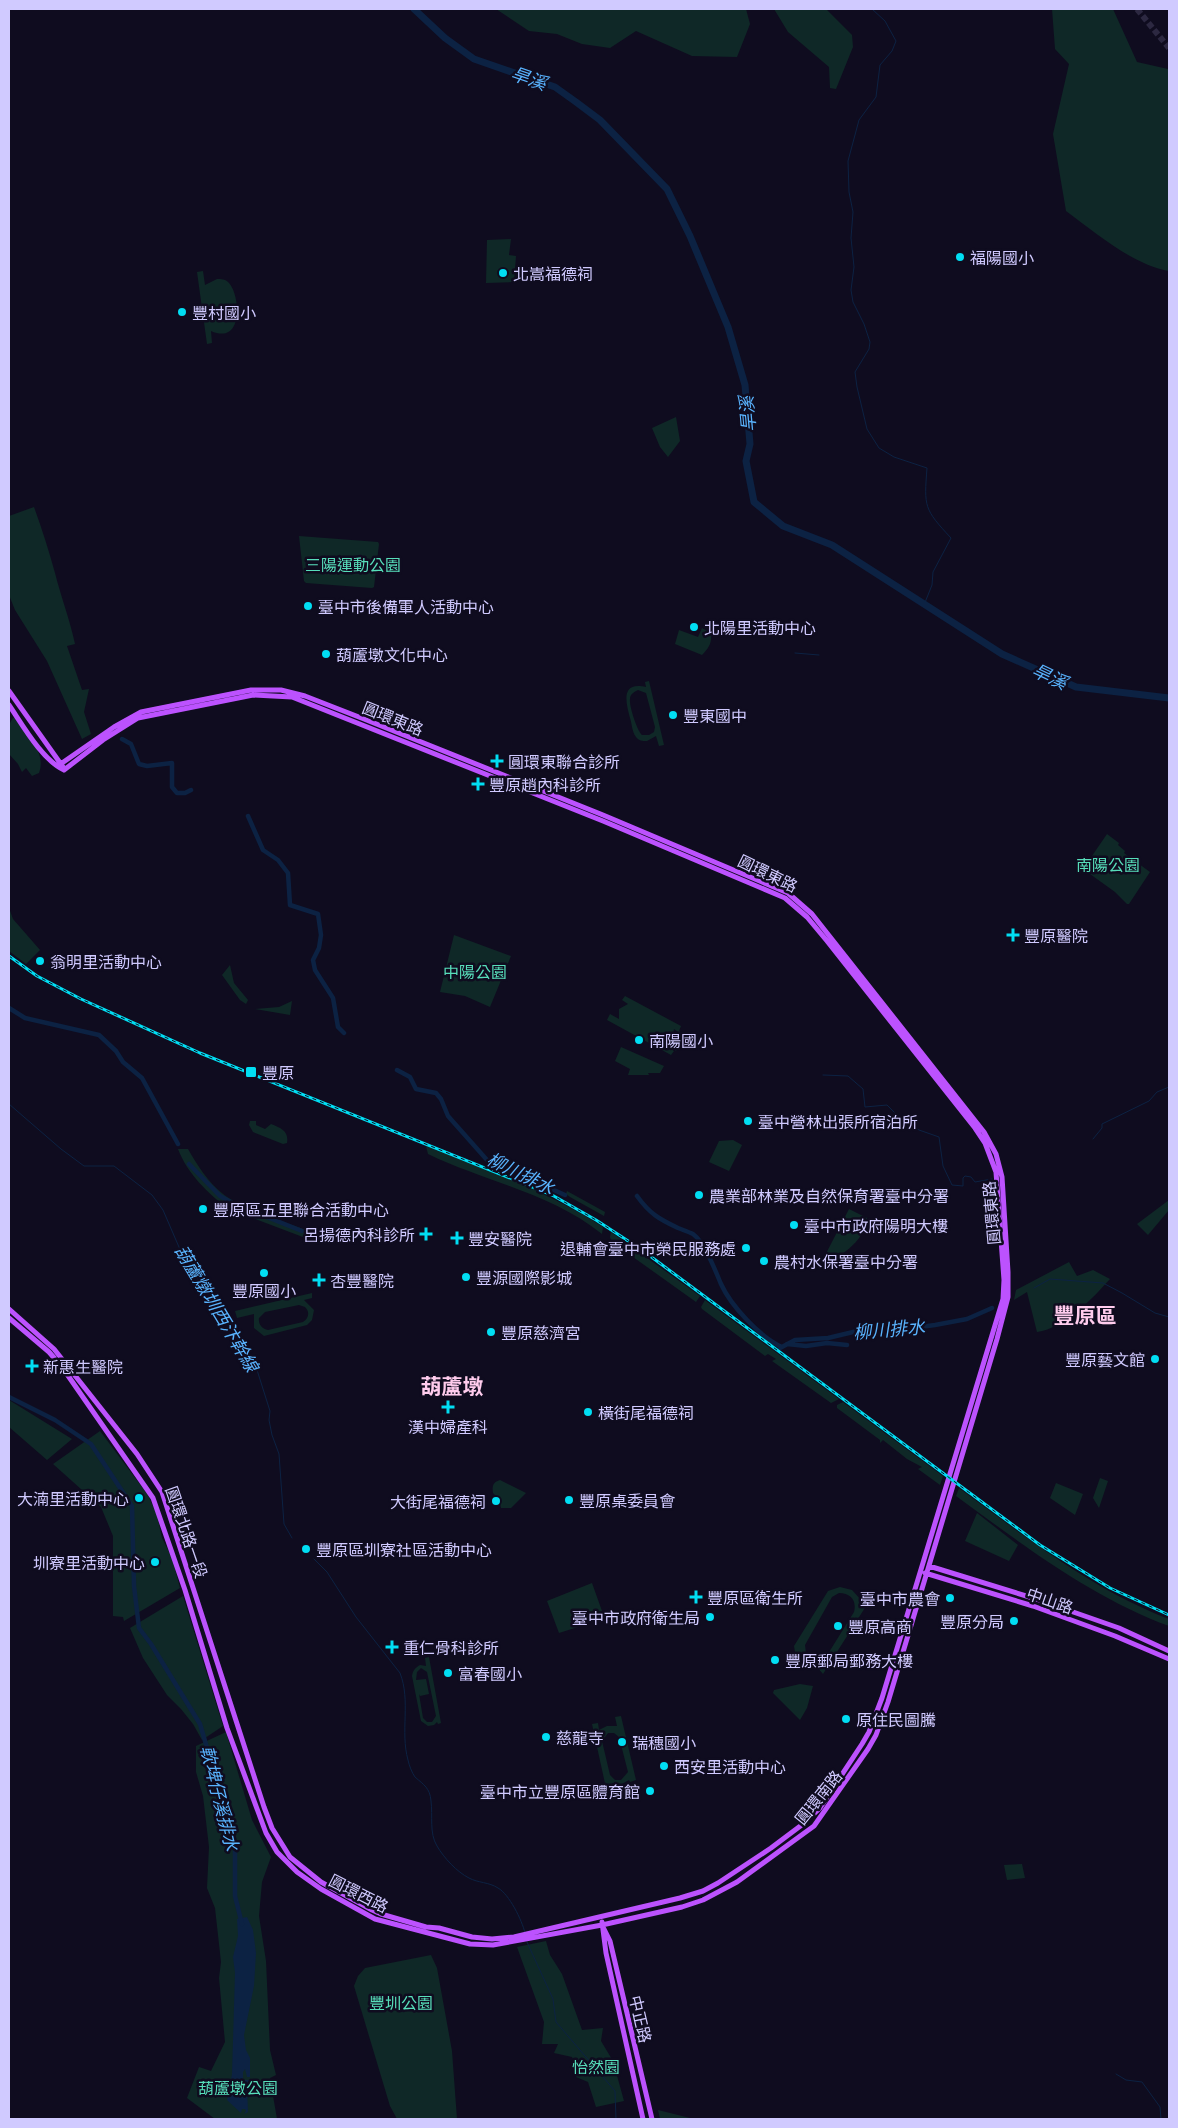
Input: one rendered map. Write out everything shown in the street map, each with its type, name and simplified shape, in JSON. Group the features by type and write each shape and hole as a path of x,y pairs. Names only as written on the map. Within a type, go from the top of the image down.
{"main road":[{"name":"圓環東路","path":"62,763 114,727 141,712 250,690 289,692 305,696 371,722 687,850 788,893 804,907 980,1125 999,1164 1004,1198 1008,1297 929,1566"},
{"path":"9,691 62,763 64,770"},
{"name":"圓環東路","path":"64,770 109,736 138,718 253,695 292,697 712,865 776,893 801,911 827,941 975,1128 985,1143 996,1172 1004,1280 1003,1299 922,1569"},
{"path":"9,705 43,752 58,767 64,770"},
{"name":"圓環北路一段","path":"9,1309 54,1348 137,1454 162,1492 237,1723"},
{"name":"圓環北路一段","path":"9,1318 49,1352 62,1367 153,1498 185,1590 227,1728"},
{"path":"926,1574 922,1569 929,1566"},
{"name":"圓環南路","path":"602,1925 682,1907 706,1899 737,1882 814,1826 858,1765 876,1735 888,1702 929,1566"},
{"name":"中山路","path":"929,1566 1110,1624 1169,1651"},
{"name":"圓環南路","path":"600,1917 703,1891 769,1849 803,1824 817,1811 869,1732 882,1698 922,1569"},
{"name":"中山路","path":"926,1574 978,1588 1041,1609 1115,1636 1169,1659"},
{"name":"圓環西路","path":"237,1723 264,1807 272,1828 284,1848 304,1869 321,1882 372,1910 426,1927 439,1928 492,1940 514,1937 600,1917"},
{"name":"圓環西路","path":"227,1728 258,1817 277,1852 297,1872 321,1889 363,1913 375,1919 470,1944 493,1945 551,1936 602,1925"},
{"name":"中正路","path":"600,1917 606,1954 643,2119"},
{"name":"中正路","path":"602,1925 610,1941 652,2119"}],"green space":[{"path":"496,9 746,9 750,24 737,57 692,56 636,31 610,48 582,44 557,34 529,31"},
{"path":"774,9 826,9 852,35 853,47 836,89 830,88 829,67 788,32"},
{"path":"1052,9 1113,9 1137,62 1168,69 1169,67 1169,271 1155,268 1128,255 1066,211 1053,134 1069,64 1055,49"},
{"path":"511,239 509,255 516,256 514,282 486,283 487,240"},
{"path":"203,271 205,285 217,279 228,282 235,296 237,306 237,316 230,331 222,334 211,331 212,343 207,344 197,272"},
{"path":"676,417 680,441 668,457 660,447 652,428"},
{"path":"34,507 73,635 75,644 67,646 82,690 89,689 84,712 91,734 82,739 47,661 15,610 9,595 9,516"},
{"name":"三陽運動公園","path":"299,536 378,542 374,587 306,583 304,581"},
{"path":"702,628 711,633 711,640 710,645 702,655 675,644 679,630 698,637"},
{"path":"649,681 664,745 659,746 656,736 647,741 639,740 633,730 626,700 628,690 638,686 646,687 645,682","holes":["638,690 646,693 655,727 654,732 649,735 642,735 634,718 630,699 631,694"]},
{"path":"14,717 38,750 41,765 39,773 32,776 26,768 22,772 9,754 8,729"},
{"name":"南陽公園","path":"1107,834 1119,843 1118,845 1125,851 1124,853 1150,872 1129,904 1083,869"},
{"path":"9,908 13,919 40,950 26,964 9,951"},
{"name":"中陽公園","path":"454,935 511,956 490,1007 465,996 440,992"},
{"path":"230,965 234,983 248,1000 246,1004 240,1000 222,975"},
{"path":"625,996 681,1026 679,1031 686,1035 676,1051 669,1045 678,1032 674,1029 672,1039 664,1045 674,1051 671,1055 607,1020 610,1014 619,1019 619,1009 628,1004 622,1000"},
{"path":"292,1001 290,1015 255,1009 279,1007"},
{"path":"621,1047 664,1066 660,1073 628,1075 630,1069 615,1061"},
{"path":"250,1121 256,1121 256,1125 265,1129 271,1124 281,1129 287,1136 287,1143 283,1144 253,1132 249,1125"},
{"path":"733,1140 742,1145 729,1171 709,1162 719,1141"},
{"path":"426,1146 516,1182 561,1203 603,1227 602,1234 582,1220 540,1198 428,1154"},
{"path":"178,1149 188,1149 203,1173 223,1194 243,1206 315,1233 316,1242 229,1209 213,1197 193,1175"},
{"path":"567,1191 605,1212 604,1216 570,1197 566,1194"},
{"path":"1169,1200 1169,1210 1148,1235 1137,1224"},
{"path":"849,1209 867,1218 861,1235 849,1248 818,1269"},
{"path":"611,1232 700,1296 696,1302 612,1242"},
{"path":"1069,1262 1077,1276 1093,1270 1110,1279 1086,1304 1068,1319 1058,1325 1037,1332 1027,1292 1014,1300 1016,1290"},
{"path":"312,1293 312,1298 304,1300 314,1310 312,1320 307,1325 264,1336 254,1328 254,1314 237,1318 235,1311","holes":["299,1305 305,1307 308,1315 307,1319 303,1322 268,1330 262,1327 259,1322 259,1318 265,1312"]},
{"path":"705,1300 839,1399 831,1403 772,1361 776,1359 768,1354 765,1356 702,1309 701,1307"},
{"path":"9,1400 72,1439 47,1460 9,1427"},
{"path":"843,1402 943,1476 940,1485 918,1469 922,1467 907,1459 883,1440 880,1443 880,1440 837,1408 837,1405"},
{"path":"100,1431 148,1495 157,1515 162,1538 172,1558 180,1588 124,1621 123,1617 113,1616 113,1536 101,1507 53,1464"},
{"path":"1100,1478 1108,1481 1099,1508 1093,1498"},
{"path":"500,1480 526,1493 511,1508 501,1508 499,1499 493,1493 494,1485"},
{"path":"1056,1483 1083,1494 1075,1515 1050,1498"},
{"path":"959,1488 1060,1561 1113,1593 1169,1619 1169,1626 1112,1600 1032,1551 956,1496"},
{"path":"977,1513 1018,1545 1009,1561 965,1541"},
{"path":"592,1583 602,1611 576,1621 578,1627 559,1633 547,1601"},
{"path":"840,1587 852,1590 862,1601 868,1603 823,1674 817,1667 802,1660 795,1652 794,1646 828,1591","holes":["843,1593 850,1596 854,1601 854,1612 826,1657 814,1659 806,1653 805,1645 832,1597"]},
{"path":"183,1596 223,1726 202,1740 193,1724 167,1695 143,1658 130,1628"},
{"path":"429,1657 441,1723 438,1724 437,1722 434,1725 428,1726 421,1721 412,1676 417,1667 420,1665 426,1666 425,1658","holes":["421,1668 427,1672 436,1716 432,1722 427,1722 423,1718 419,1694 420,1696 429,1694 426,1679 416,1680 417,1672"]},
{"path":"800,1684 813,1686 807,1708 800,1720 773,1693 774,1690"},
{"path":"621,1716 636,1780 630,1782 629,1780 620,1785 612,1783 612,1786 606,1788 592,1724 598,1723 599,1730 607,1726 617,1726 615,1717","holes":["608,1733 614,1733 619,1737 628,1772 621,1780 615,1780 610,1775 602,1741"]},
{"name":"葫蘆墩公園","path":"226,1732 252,1820 271,1857 262,1882 259,1916 266,1961 270,2050 276,2075 270,2078 277,2119 215,2119 187,2098 199,2067 211,2071 225,2042 219,1978 221,1962 215,1908 207,1888 209,1847 203,1796 196,1772 196,1746"},
{"path":"1022,1864 1025,1878 1007,1880 1004,1865"},
{"name":"怡然園","path":"546,1941 550,1955 562,1974 582,2030 603,2028 601,2041 613,2061 624,2101 596,2107 588,2082 576,2077 578,2069 572,2057 554,2053 558,2044 542,2044 544,2022 517,1947"},
{"name":"豐圳公園","path":"431,1955 437,1968 452,2051 457,2119 397,2119 390,2106 354,1986 358,1976 365,1968"},
{"path":"658,2110 690,2118 691,2119 660,2119"}],"water":[{"path":"247,1917 253,1930 256,1953 254,1986 244,2035 246,2050 250,2058 250,2077 247,2077 245,2069 243,2080 250,2080 247,2086 248,2112 244,2114 245,2109 242,2109 241,2113 227,2100 232,2074 235,1973 233,1957 238,1936 237,1919"}],"waterway":[{"name":"旱溪","path":"414,9 445,38 474,59 555,87 600,120 667,189 690,236 728,327 745,385 750,444 746,461 754,502 783,526 832,545 1002,654 1076,687 1169,698"},
{"path":"872,9 885,21 896,41 892,51 880,65 876,97 859,120 848,161 849,192 853,212 851,238 854,267 851,290 853,302 864,324 870,342 869,349 855,372 867,429 879,448 894,457 927,468 926,500 928,507 935,520 951,538 933,572 932,585 924,605"},
{"path":"795,653 819,655"},
{"name":"柳川排水","path":"122,739 131,744 139,764 147,766 172,763 172,787 177,793 185,793 191,790"},
{"name":"柳川排水","path":"248,816 263,850 278,860 288,873 290,905 318,914 321,935 319,948 313,960 315,970 333,998 338,1027 344,1033"},
{"path":"9,1008 25,1018 99,1035 116,1051 123,1062 142,1078 178,1144"},
{"name":"柳川排水","path":"397,1070 410,1077 416,1089 436,1093 441,1099 448,1116 487,1160 565,1195"},
{"path":"823,1075 848,1076 863,1089 865,1107 887,1105 897,1115 919,1130 939,1137 943,1166 952,1185 963,1186 963,1178 965,1176 971,1177 975,1182 992,1179"},
{"path":"1093,1139 1102,1128 1102,1124 1149,1101 1157,1092 1169,1087"},
{"name":"葫蘆燉圳西汴幹線","path":"9,1104 61,1149 84,1166 114,1166 152,1195 163,1210 185,1261 231,1327 257,1370 270,1411 269,1420 272,1435 279,1454 284,1524 292,1538"},
{"path":"189,1164 220,1196 234,1204 302,1231"},
{"name":"柳川排水","path":"637,1196 660,1219 693,1234 697,1238 706,1250 726,1293 739,1311 765,1336 782,1347"},
{"name":"柳川排水","path":"1034,1288 1050,1279 1103,1283 1155,1313 1169,1317"},
{"name":"柳川排水","path":"780,1348 795,1340 828,1338 874,1327 897,1330 967,1319 992,1308"},
{"name":"柳川排水","path":"787,1344 806,1346 827,1343 847,1345"},
{"name":"軟埤仔溪排水","path":"9,1397 55,1420 91,1444 132,1506 134,1586 139,1628 151,1644 200,1724 235,1843 235,1896 242,1924"},
{"name":"葫蘆燉圳西汴幹線","path":"314,1559 327,1572 356,1617 400,1673 405,1694 405,1738 408,1760 415,1777 426,1787 429,1793 432,1807 432,1830 437,1846 451,1864 464,1875 472,1880 495,1886 502,1891 514,1908 525,1933"},
{"name":"葫蘆燉圳西汴幹線","path":"527,1942 553,1999 556,2022 615,2091 616,2119"},
{"path":"1116,2074 1126,2080 1142,2082 1160,2107 1161,2119"}],"tunnel":[{"path":"1137,9 1169,48"}],"railway":[{"path":"9,956 37,976 81,999 200,1053 552,1195 596,1220 642,1250 1040,1545 1110,1588 1169,1615"}],"place":[{"name":"福陽國小","path":"960,257"},
{"name":"北嵩福德祠","path":"503,273"},
{"name":"豐村國小","path":"182,312"},
{"name":"臺中市後備軍人活動中心","path":"308,606"},
{"name":"北陽里活動中心","path":"694,627"},
{"name":"葫蘆墩文化中心","path":"326,654"},
{"name":"豐東國中","path":"673,715"},
{"name":"圓環東聯合診所","path":"497,761"},
{"name":"豐原趙內科診所","path":"478,784"},
{"name":"豐原醫院","path":"1013,935"},
{"name":"翁明里活動中心","path":"40,961"},
{"name":"南陽國小","path":"639,1040"},
{"name":"豐原","path":"251,1072"},
{"name":"臺中營林出張所宿泊所","path":"748,1121"},
{"name":"農業部林業及自然保育署臺中分署","path":"699,1195"},
{"name":"豐原區五里聯合活動中心","path":"203,1209"},
{"name":"臺中市政府陽明大樓","path":"794,1225"},
{"name":"呂揚德內科診所","path":"426,1234"},
{"name":"豐安醫院","path":"457,1238"},
{"name":"退輔會臺中市榮民服務處","path":"746,1248"},
{"name":"農村水保署臺中分署","path":"764,1261"},
{"name":"豐原國小","path":"264,1273"},
{"name":"豐源國際影城","path":"466,1277"},
{"name":"杏豐醫院","path":"319,1280"},
{"name":"豐原慈濟宮","path":"491,1332"},
{"name":"豐原藝文館","path":"1155,1359"},
{"name":"新惠生醫院","path":"32,1366"},
{"name":"漢中婦產科","path":"448,1407"},
{"name":"橫街尾福德祠","path":"588,1412"},
{"name":"大湳里活動中心","path":"139,1498"},
{"name":"豐原桌委員會","path":"569,1500"},
{"name":"大街尾福德祠","path":"496,1501"},
{"name":"豐原區圳寮社區活動中心","path":"306,1549"},
{"name":"圳寮里活動中心","path":"155,1562"},
{"name":"豐原區衛生所","path":"696,1597"},
{"name":"臺中市農會","path":"950,1598"},
{"name":"臺中市政府衛生局","path":"710,1617"},
{"name":"豐原分局","path":"1014,1621"},
{"name":"豐原高商","path":"838,1626"},
{"name":"重仁骨科診所","path":"392,1647"},
{"name":"豐原郵局郵務大樓","path":"775,1660"},
{"name":"富春國小","path":"448,1673"},
{"name":"原住民圖騰","path":"846,1719"},
{"name":"慈龍寺","path":"546,1737"},
{"name":"瑞穗國小","path":"622,1742"},
{"name":"西安里活動中心","path":"664,1766"},
{"name":"臺中市立豐原區體育館","path":"650,1791"}],"district":[{"name":"豐原區","path":"1085,1314"},
{"name":"葫蘆墩","path":"452,1385"}]}
